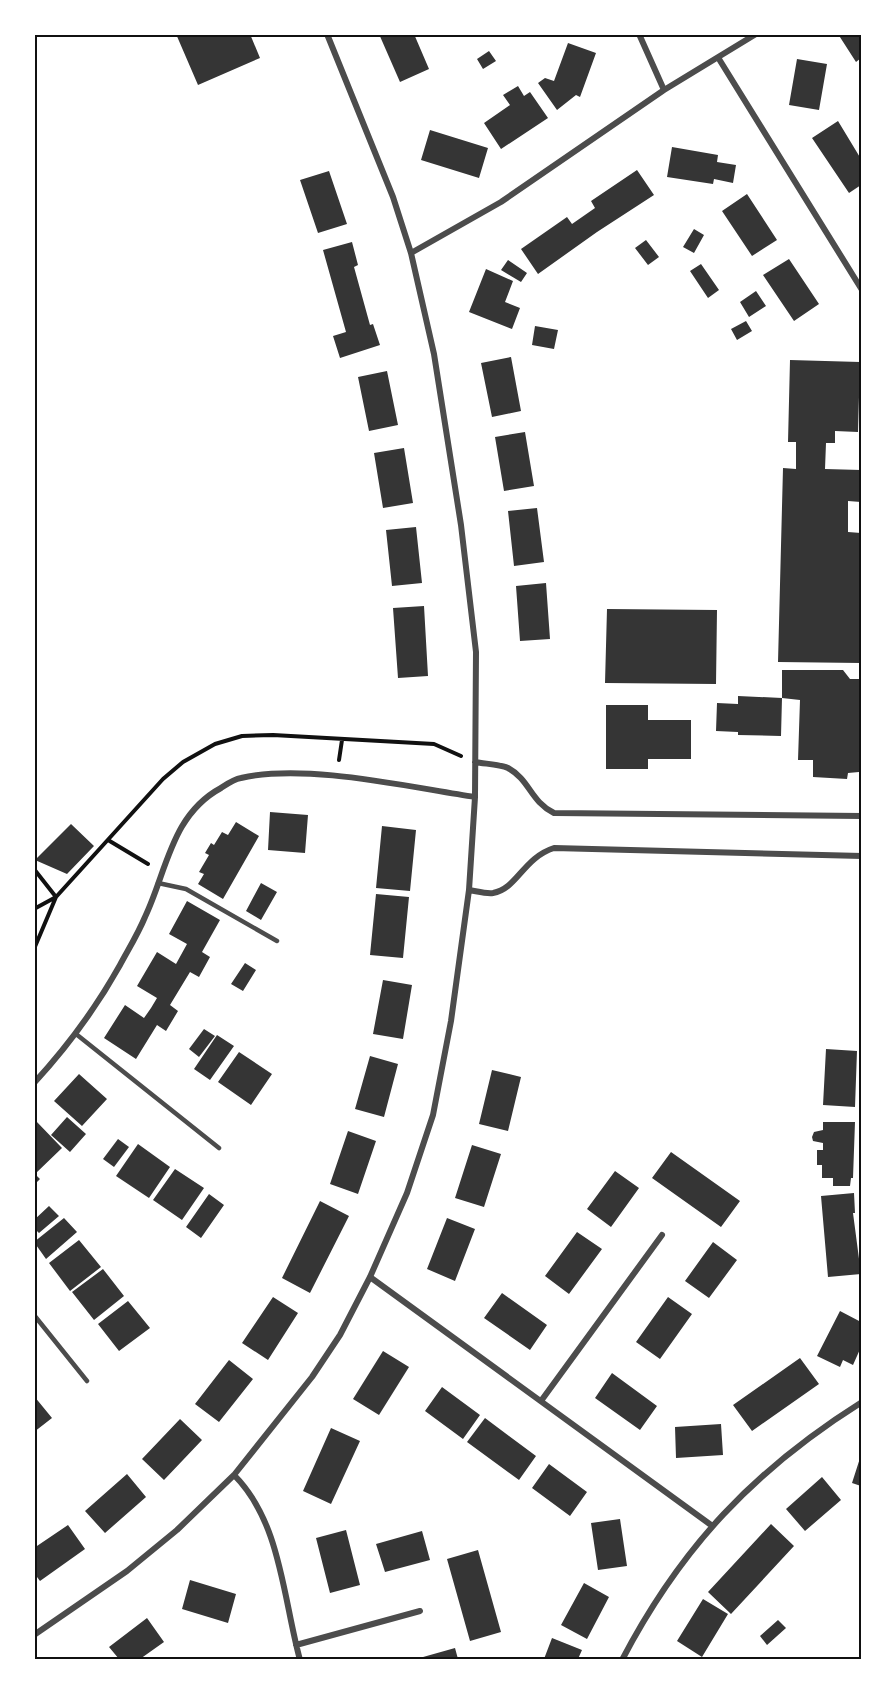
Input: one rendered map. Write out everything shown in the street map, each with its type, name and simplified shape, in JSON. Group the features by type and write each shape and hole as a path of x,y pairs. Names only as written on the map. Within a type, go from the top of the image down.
{"street":[{"path":"34,1635 127,1571 177,1530 234,1475 312,1377 340,1335 370,1277 407,1193 433,1115 451,1021 469,890 475,797 476,652 461,525 434,354 411,253 384,176 327,34"},
{"path":"639,34 664,90"},
{"path":"411,253 501,202 664,90 719,59 756,34"},
{"path":"719,59 861,290"},
{"path":"475,762 507,767 526,783 539,805 555,813 861,816"},
{"path":"34,1083 76,1034 102,996 135,936 158,883 169,848 205,796 239,778 280,772 337,777 475,797"},
{"path":"469,890 492,893 510,886 524,866 538,853 554,848 861,856"},
{"path":"541,1401 662,1235"},
{"path":"370,1277 711,1525"},
{"path":"622,1659 669,1580 711,1525 772,1465 823,1426 861,1402"},
{"path":"234,1475 258,1503 279,1566 300,1659"},
{"path":"296,1645 420,1611"}],"lane":[{"path":"158,883 186,889 277,941"},
{"path":"76,1034 219,1148"},
{"path":"34,1315 87,1381"}],"path":[{"path":"108,840 161,873"},
{"path":"34,869 56,897 34,949"}],"building":[{"path":"176,34 250,34 260,58 198,85"},
{"path":"379,34 414,34 429,69 400,82"},
{"path":"838,34 861,34 861,58 856,62"},
{"path":"568,43 596,53 580,97 576,95 557,110 538,83 545,78 554,81"},
{"path":"489,51 496,61 483,69 477,59"},
{"path":"797,59 827,64 819,110 789,105"},
{"path":"518,86 524,96 530,92 548,118 501,149 484,123 510,105 503,95"},
{"path":"838,121 861,159 861,185 849,193 812,138"},
{"path":"430,130 488,148 479,178 421,160"},
{"path":"672,147 718,155 717,162 736,165 733,183 714,179 713,184 667,177"},
{"path":"637,170 654,195 538,274 521,249 567,217 572,224 595,208 591,201"},
{"path":"329,171 347,224 318,233 300,180"},
{"path":"747,194 777,240 752,256 722,211"},
{"path":"694,229 704,235 694,253 683,247"},
{"path":"646,240 659,257 648,265 635,248"},
{"path":"352,242 358,265 354,267 370,325 373,324 380,345 340,358 333,336 346,332 323,250"},
{"path":"789,259 819,304 794,321 763,275"},
{"path":"508,260 527,273 521,282 501,270"},
{"path":"701,264 719,290 708,298 690,271"},
{"path":"486,269 513,281 505,302 520,308 512,329 469,312"},
{"path":"756,291 766,306 749,317 740,302"},
{"path":"746,321 752,331 737,340 731,329"},
{"path":"535,326 558,330 554,349 532,345"},
{"path":"511,357 521,411 492,417 481,363"},
{"path":"790,360 860,362 858,432 835,431 835,443 826,443 825,469 861,470 861,502 848,501 848,532 861,533 861,663 778,662 783,468 796,469 796,442 788,442"},
{"path":"387,371 398,425 369,431 358,377"},
{"path":"525,432 534,486 504,491 495,437"},
{"path":"404,448 413,503 383,508 374,453"},
{"path":"537,508 544,562 514,566 508,511"},
{"path":"416,527 422,583 392,586 386,530"},
{"path":"546,583 550,639 520,641 516,586"},
{"path":"424,606 428,676 398,678 393,608"},
{"path":"607,609 717,610 716,684 605,683"},
{"path":"782,670 843,670 850,679 861,679 859,772 848,773 847,779 813,777 813,760 798,760 800,700 782,698"},
{"path":"738,696 782,698 781,736 738,735 738,732 716,731 717,703 738,704"},
{"path":"606,705 648,705 648,720 691,720 691,759 648,759 648,769 606,769"},
{"path":"270,812 308,815 305,853 268,850"},
{"path":"236,822 259,836 223,899 198,884 204,874 199,872 209,855 205,853 211,843 214,845 222,832 228,835"},
{"path":"71,824 94,846 67,874 35,860"},
{"path":"382,826 416,830 410,891 376,888"},
{"path":"261,883 277,892 261,920 246,911"},
{"path":"376,894 409,897 403,958 370,955"},
{"path":"187,901 220,920 202,952 210,957 199,977 190,972 170,1005 178,1011 166,1031 157,1025 136,1059 104,1038 125,1005 144,1018 151,1008 157,998 137,986 157,952 176,964 187,944 169,934"},
{"path":"245,963 256,970 243,991 231,984"},
{"path":"383,980 412,985 403,1039 373,1034"},
{"path":"204,1029 215,1036 199,1057 189,1049"},
{"path":"217,1035 234,1046 210,1080 194,1069"},
{"path":"826,1049 857,1051 855,1107 823,1105"},
{"path":"239,1052 272,1074 251,1105 218,1082"},
{"path":"370,1056 398,1064 384,1117 355,1109"},
{"path":"492,1070 521,1077 508,1131 479,1124"},
{"path":"79,1074 107,1099 82,1126 54,1101"},
{"path":"67,1117 86,1134 70,1152 51,1135"},
{"path":"36,1121 62,1148 35,1174 40,1179 34,1185"},
{"path":"823,1122 855,1122 853,1178 851,1178 850,1186 833,1186 833,1178 822,1178 822,1165 817,1165 817,1150 823,1150 823,1143 813,1141 812,1137 814,1132 823,1130"},
{"path":"348,1131 376,1141 358,1194 330,1184"},
{"path":"118,1139 129,1147 114,1167 103,1159"},
{"path":"138,1144 170,1167 149,1198 116,1176"},
{"path":"472,1145 501,1154 484,1207 455,1198"},
{"path":"671,1152 740,1201 721,1227 652,1178"},
{"path":"175,1169 204,1188 182,1220 153,1200"},
{"path":"615,1171 639,1188 611,1227 587,1209"},
{"path":"854,1193 855,1213 853,1213 861,1274 828,1277 821,1196"},
{"path":"209,1194 224,1205 201,1238 186,1227"},
{"path":"320,1201 349,1216 310,1293 282,1278"},
{"path":"49,1206 59,1216 39,1233 34,1228 34,1220"},
{"path":"64,1218 77,1232 46,1259 34,1242"},
{"path":"447,1218 475,1229 455,1281 427,1269"},
{"path":"577,1232 602,1249 569,1294 545,1276"},
{"path":"79,1240 101,1267 70,1291 49,1263"},
{"path":"713,1242 737,1260 709,1298 685,1281"},
{"path":"103,1269 124,1296 94,1320 72,1292"},
{"path":"502,1293 547,1325 530,1350 484,1318"},
{"path":"273,1297 298,1313 268,1360 242,1343"},
{"path":"668,1297 692,1314 660,1359 636,1342"},
{"path":"128,1301 150,1328 119,1351 98,1324"},
{"path":"840,1311 861,1322 859,1329 861,1347 853,1365 843,1360 840,1367 817,1356"},
{"path":"383,1351 409,1367 379,1415 353,1399"},
{"path":"800,1358 819,1384 752,1431 733,1405"},
{"path":"229,1360 253,1379 219,1422 195,1404"},
{"path":"612,1373 657,1406 640,1430 595,1398"},
{"path":"442,1387 480,1415 463,1439 425,1411"},
{"path":"34,1396 52,1418 34,1432"},
{"path":"485,1418 536,1456 519,1480 467,1442"},
{"path":"180,1419 202,1440 164,1480 142,1459"},
{"path":"721,1424 723,1455 676,1458 675,1427"},
{"path":"331,1428 360,1441 331,1504 303,1491"},
{"path":"861,1455 861,1486 852,1483"},
{"path":"549,1464 587,1492 570,1516 532,1488"},
{"path":"127,1474 146,1497 105,1533 85,1511"},
{"path":"822,1477 841,1500 805,1531 786,1509"},
{"path":"620,1519 627,1566 598,1570 591,1523"},
{"path":"771,1524 794,1546 731,1614 708,1592"},
{"path":"68,1525 85,1549 40,1581 34,1573 34,1548"},
{"path":"346,1530 360,1585 330,1593 316,1538"},
{"path":"422,1531 430,1560 385,1572 376,1544"},
{"path":"478,1550 501,1632 470,1641 447,1559"},
{"path":"190,1580 236,1594 228,1623 182,1609"},
{"path":"584,1583 609,1597 587,1639 561,1625"},
{"path":"703,1599 728,1614 702,1657 677,1641"},
{"path":"147,1618 164,1642 140,1659 119,1659 109,1647"},
{"path":"778,1620 786,1628 767,1645 760,1636"},
{"path":"552,1638 582,1650 578,1659 544,1659"},
{"path":"455,1648 458,1659 416,1659"}]}
